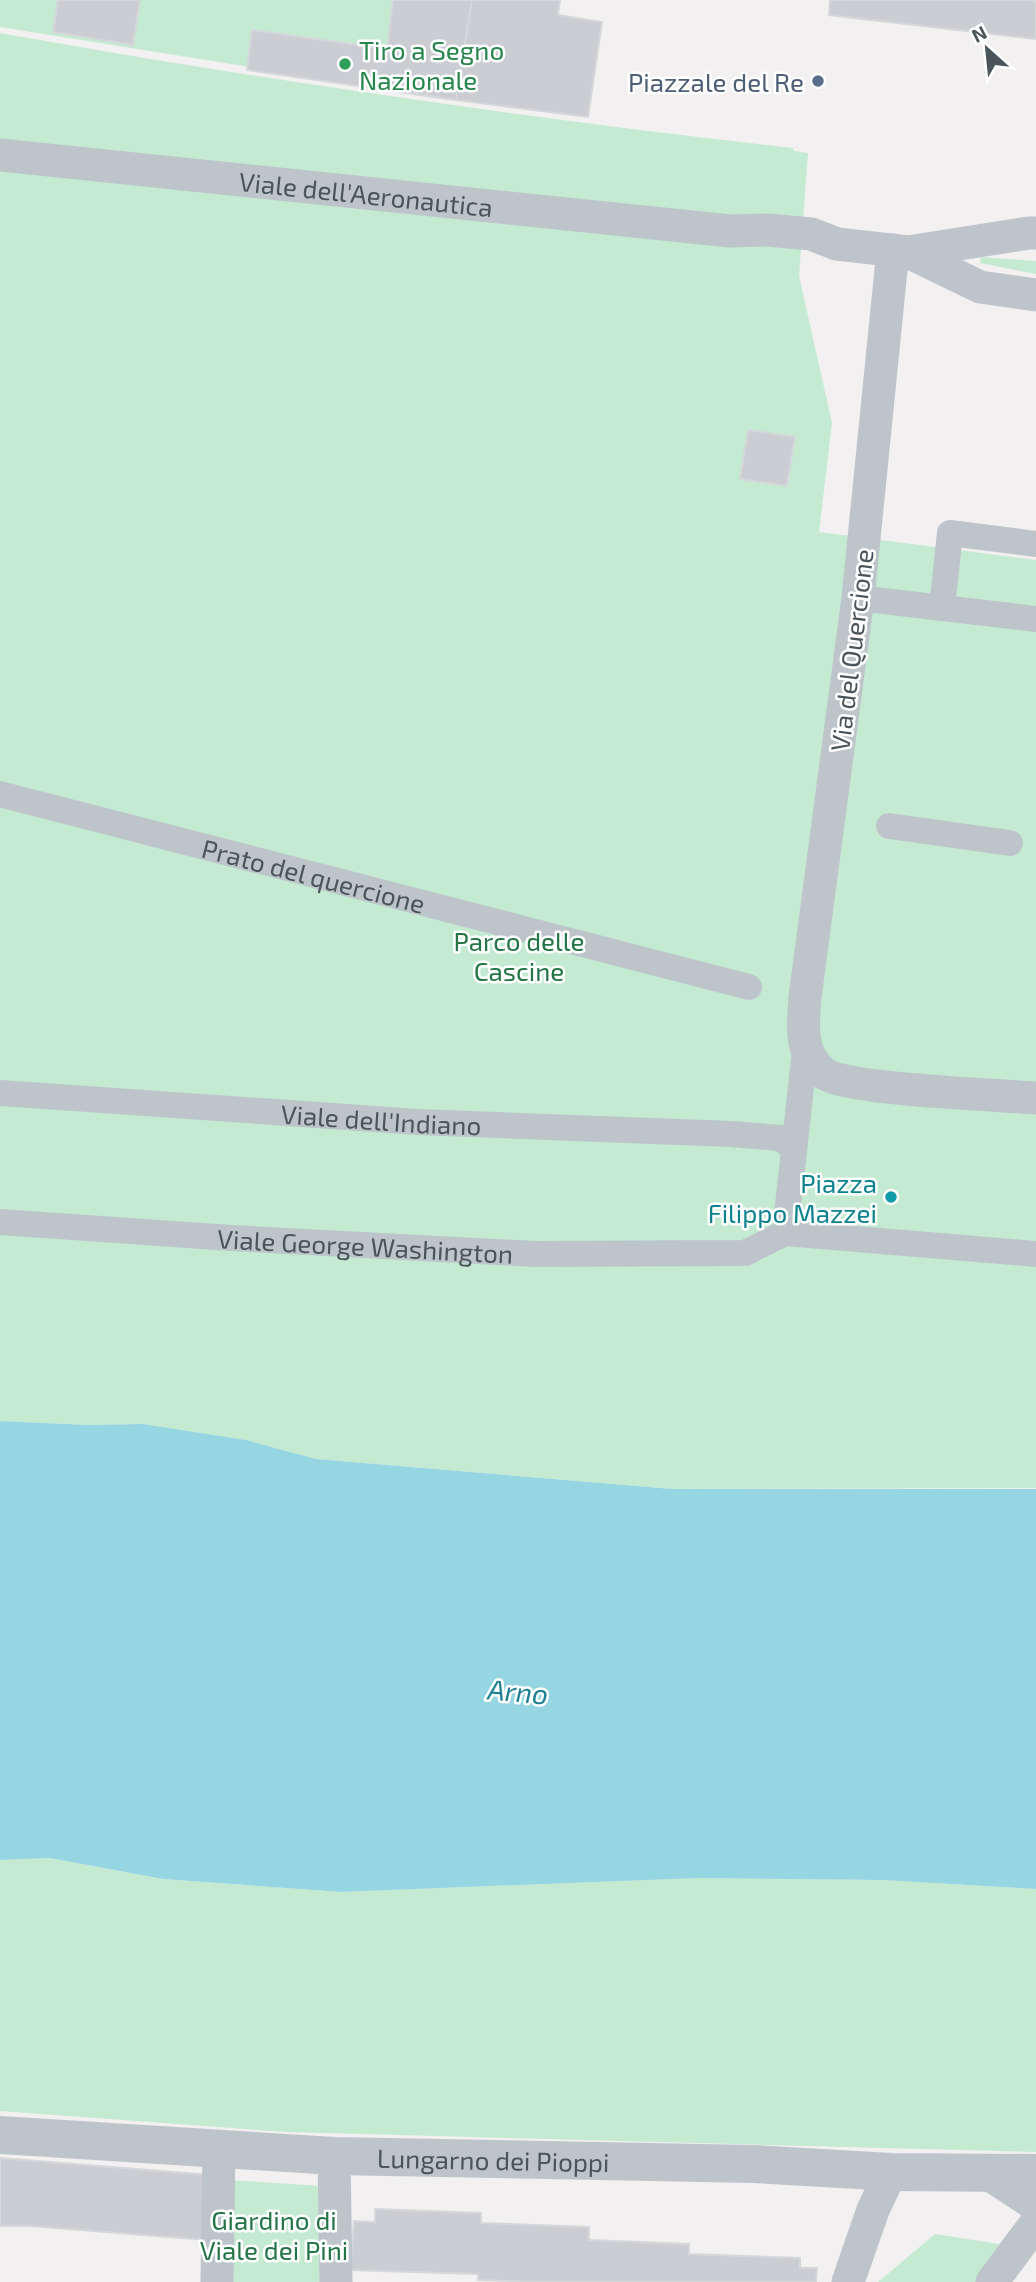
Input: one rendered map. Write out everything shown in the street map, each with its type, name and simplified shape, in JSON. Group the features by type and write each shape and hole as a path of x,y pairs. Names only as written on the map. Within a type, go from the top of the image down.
{"street":[{"name":"Viale dell'Aeronautica","path":"0,155 730,230 765,250 810,257 837,244 900,251"},
{"path":"900,251 1036,233"},
{"path":"900,251 980,287 1036,295"},
{"name":"Via del Quercione","path":"805,1050 805,997 859,598 900,251"},
{"path":"942,608 950,533 1036,544"},
{"path":"859,598 1036,619"},
{"name":"Prato del quercione","path":"0,794 749,987"},
{"path":"889,826 1010,843"},
{"path":"805,1050 824,1074 863,1084 1036,1098"},
{"path":"805,1050 785,1233 1036,1254"},
{"name":"Viale dell'Indiano","path":"0,1093 418,1122 761,1136 780,1138 794,1149"},
{"name":"Viale George Washington","path":"0,1222 535,1254 745,1253 785,1233"},
{"name":"Lungarno dei Pioppi","path":"0,2135 334,2156 754,2164 891,2172 1036,2173"},
{"path":"217,2282 219,2150"},
{"path":"334,2156 336,2282"},
{"path":"860,2276 873,2210 891,2172"},
{"path":"988,2173 1036,2205"},
{"path":"992,2282 1036,2223"}],"green space":[{"name":"Tiro a Segno Nazionale","path":"0,0 472,0 456,100 0,27"},
{"name":"Parco delle Cascine","path":"0,33 395,97 793,148 794,151 808,153 799,276 832,423 819,532 1036,560 1036,1488 672,1489 316,1459 246,1440 143,1424 89,1425 0,1421"},
{"path":"981,257 1036,261 1036,274 980,263"},
{"path":"50,1858 163,1879 341,1892 696,1878 883,1880 1036,1889 1036,2152 286,2132 0,2111 0,1860"},
{"name":"Giardino di Viale dei Pini","path":"228,2180 322,2186 320,2282 225,2282"},
{"path":"935,2234 1031,2249 1007,2282 878,2282"}],"water":[{"name":"Arno","path":"0,1421 89,1425 143,1424 246,1440 316,1459 672,1489 1036,1489 1036,1889 883,1880 698,1878 341,1892 163,1879 50,1858 0,1860"}],"building":[{"path":"58,0 140,0 133,45 53,32"},
{"path":"393,0 472,0 456,100 247,70 252,30 387,49"},
{"path":"472,0 560,0 558,15 602,22 588,117 456,100"},
{"path":"830,0 1036,0 1036,39 829,15"},
{"path":"748,430 795,437 787,486 740,479"},
{"path":"0,2158 210,2175 206,2240 0,2226"},
{"path":"375,2209 481,2213 481,2223 589,2227 589,2240 689,2244 689,2254 800,2258 800,2268 817,2268 816,2282 544,2282 478,2280 478,2274 350,2270 354,2221 375,2222"}],"place":[{"name":"Tiro a Segno Nazionale","path":"345,64"},
{"name":"Piazzale del Re","path":"818,81"},
{"name":"Piazza Filippo Mazzei","path":"891,1197"}]}
